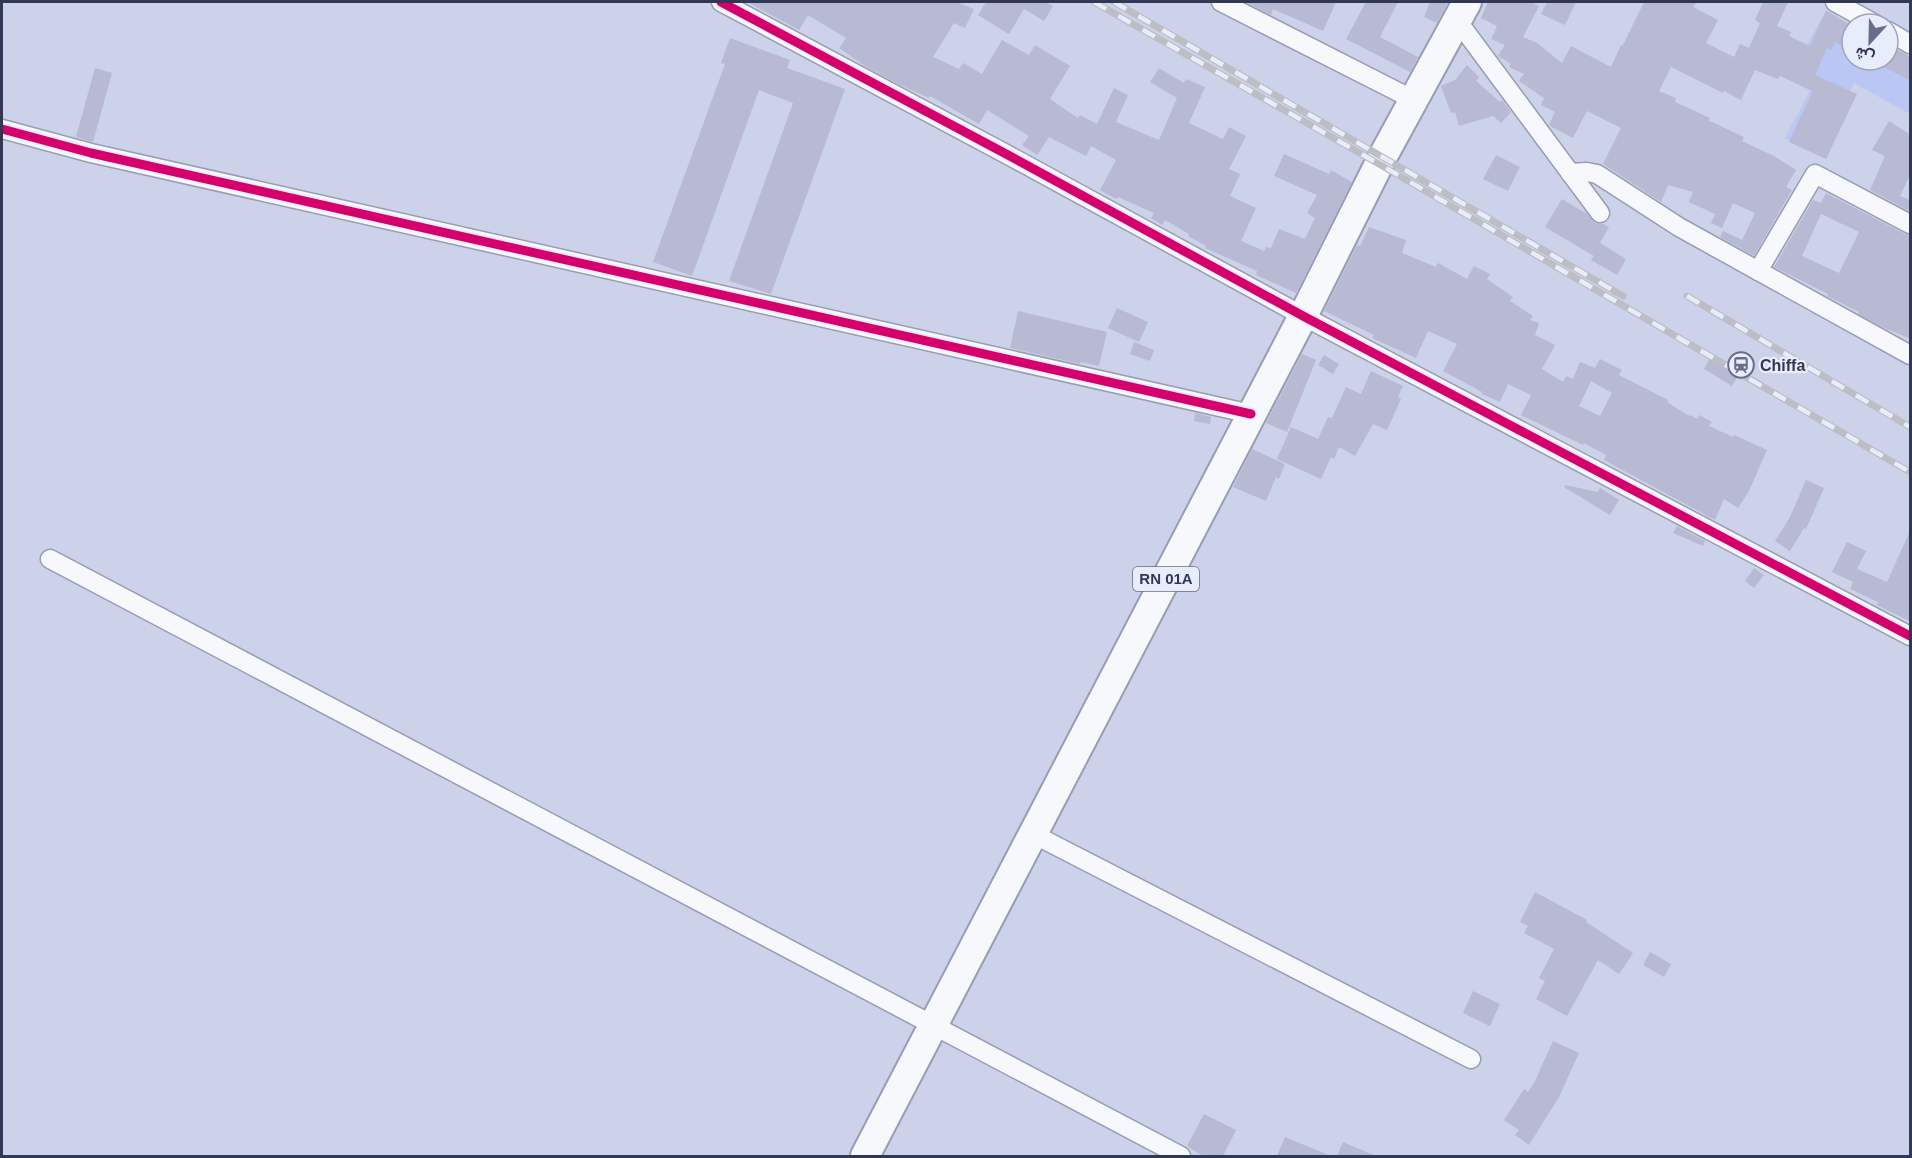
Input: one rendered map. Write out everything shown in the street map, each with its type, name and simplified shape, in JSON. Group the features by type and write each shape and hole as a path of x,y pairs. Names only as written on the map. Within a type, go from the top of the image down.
{"main road":[{"name":"RN 01A","path":"865,1156 1303,316 1383,156 1462,11"}],"street":[{"path":"721,2 1303,316 1911,636"},
{"path":"1221,2 1414,100"},
{"path":"1835,2 1853,12"},
{"path":"1462,11 1570,173 1600,213"},
{"path":"2,129 91,153 248,189 1251,414"},
{"path":"1570,173 1597,174 1679,227 1911,355"},
{"path":"1758,272 1815,174 1911,224"},
{"path":"50,559 1180,1156"},
{"path":"1033,834 1470,1059"}],"shaded area":[{"path":"1825,13 1840,21 1840,72 1900,72 1900,59 1910,59 1910,114 1854,83 1815,154 1785,138 1810,91 1788,79"}],"building":[{"path":"747,2 957,2 974,9 965,28 954,23 933,57 959,69 963,63 982,74 1002,40 1029,55 1035,45 1070,66 1050,99 1078,118 1080,115 1097,124 1114,88 1128,95 1116,122 1159,140 1177,98 1150,82 1159,68 1184,83 1186,79 1205,87 1189,123 1223,139 1229,127 1246,136 1229,169 1240,174 1230,196 1256,208 1241,241 1264,251 1266,247 1271,248 1279,229 1305,239 1315,218 1307,213 1317,195 1274,176 1284,154 1329,174 1331,170 1352,182 1296,293 1256,275 1257,271 1205,248 1206,246 1188,236 1189,234 1165,220 1162,225 1151,218 1154,213 1118,197 1116,199 1100,190 1116,160 1091,146 1086,156 1049,137 1037,155 1022,145 1029,136 987,110 979,124 930,96 929,98 900,85 868,68 839,48 846,38 808,15 799,30"},
{"path":"986,2 1046,2 1053,6 1044,21 1024,9 1009,34 978,15"},
{"path":"1245,2 1336,2 1323,31 1273,9 1271,15"},
{"path":"1366,2 1398,2 1380,37 1418,57 1410,72 1346,39"},
{"path":"1430,2 1448,2 1437,23 1424,17"},
{"path":"1488,2 1531,2 1539,6 1523,37 1537,43 1562,63 1571,46 1611,67 1644,2 1696,2 1693,7 1718,20 1706,43 1734,57 1740,44 1749,48 1760,23 1755,20 1763,2 1788,2 1777,26 1791,32 1789,36 1810,46 1826,10 1840,19 1840,45 1835,42 1831,50 1827,48 1815,75 1857,94 1826,159 1789,142 1813,91 1780,76 1778,79 1755,70 1741,100 1671,67 1659,91 1676,98 1675,102 1710,118 1708,120 1744,137 1742,141 1774,156 1796,170 1786,187 1792,190 1754,256 1720,237 1723,231 1742,240 1755,213 1733,203 1722,228 1711,223 1715,214 1689,202 1693,192 1668,185 1661,202 1603,164 1621,128 1587,111 1573,138 1550,126 1555,112 1541,105 1544,98 1519,81 1524,74 1509,67 1511,64 1498,56 1505,45 1491,39 1497,26 1481,18"},
{"path":"1547,2 1576,2 1565,25 1541,14"},
{"path":"730,38 790,60 787,68 845,89 771,294 729,281 793,103 759,90 692,276 653,262 725,64 721,63"},
{"path":"1900,51 1911,57 1911,81 1893,72 1900,72"},
{"path":"1467,65 1479,77 1476,81 1500,102 1502,100 1511,112 1501,123 1493,116 1459,126 1455,112 1451,113 1441,86 1455,80"},
{"path":"95,68 112,73 93,142 76,137"},
{"path":"1889,121 1911,135 1911,173 1900,196 1911,200 1911,212 1870,190 1885,156 1872,150"},
{"path":"1496,155 1520,167 1508,191 1483,179"},
{"path":"1826,193 1911,235 1911,339 1882,327 1827,296 1828,294 1774,267 1813,200 1821,203","holes":["1821,214 1859,232 1839,273 1802,256"]},
{"path":"1562,199 1587,214 1595,223 1609,227 1600,243 1626,259 1617,275 1591,260 1594,256 1545,227"},
{"path":"1369,227 1406,240 1402,253 1436,267 1438,263 1467,279 1474,266 1490,274 1487,279 1513,297 1510,301 1533,316 1530,320 1539,323 1535,335 1555,345 1542,369 1563,382 1566,376 1573,379 1580,362 1595,368 1600,359 1622,370 1619,375 1668,400 1667,402 1689,416 1698,419 1699,415 1712,422 1709,426 1767,450 1749,491 1738,508 1724,499 1715,520 1604,460 1606,455 1584,443 1583,445 1521,415 1531,395 1508,384 1500,402 1482,394 1443,371 1457,344 1428,331 1416,358 1372,338 1374,335 1324,311 1357,245 1360,246","holes":["1591,381 1612,393 1600,416 1579,406"]},
{"path":"1117,308 1148,322 1139,342 1108,328"},
{"path":"1018,311 1107,332 1099,366 1081,362 1080,364 1010,348"},
{"path":"1134,342 1154,350 1150,361 1130,354"},
{"path":"1302,354 1316,360 1287,432 1266,423"},
{"path":"1324,355 1339,364 1333,374 1318,365"},
{"path":"1710,358 1738,375 1732,386 1704,369"},
{"path":"1371,371 1403,386 1398,397 1401,399 1387,430 1373,424 1355,456 1339,447 1334,459 1331,457 1321,479 1277,459 1291,427 1318,439 1328,417 1332,418 1346,387 1361,394"},
{"path":"1195,413 1211,417 1210,424 1194,421"},
{"path":"1252,449 1285,464 1279,479 1276,477 1266,501 1233,487"},
{"path":"1806,480 1824,488 1806,529 1804,528 1790,551 1775,541 1790,517"},
{"path":"1565,485 1598,492 1600,488 1619,500 1610,515 1564,487"},
{"path":"1677,526 1705,541 1703,546 1673,533"},
{"path":"1911,529 1911,622 1877,605 1878,602 1850,589 1853,582 1832,572 1847,542 1866,551 1857,569 1887,582"},
{"path":"1754,568 1764,575 1754,588 1745,581"},
{"path":"1535,892 1587,920 1586,922 1633,953 1619,974 1598,960 1567,1016 1536,999 1545,981 1539,978 1554,949 1524,933 1528,926 1520,922"},
{"path":"1650,952 1671,964 1664,977 1643,965"},
{"path":"1473,991 1500,1004 1490,1026 1463,1013"},
{"path":"1553,1041 1579,1053 1559,1097 1529,1145 1515,1135 1519,1130 1504,1120 1524,1089 1528,1092 1535,1081"},
{"path":"1204,1114 1236,1130 1223,1156 1203,1156 1187,1146"},
{"path":"1285,1137 1331,1156 1277,1156"},
{"path":"1343,1142 1376,1156 1337,1156"}],"railway":[{"path":"1094,2 1379,164 1910,472"},
{"path":"1114,2 1623,296"},
{"path":"1687,296 1910,427"}],"cycle path":[{"path":"721,2 1303,316 1910,636"},
{"path":"2,129 91,153 1251,414"}],"place":[{"name":"Chiffa","path":"1741,365"}]}
